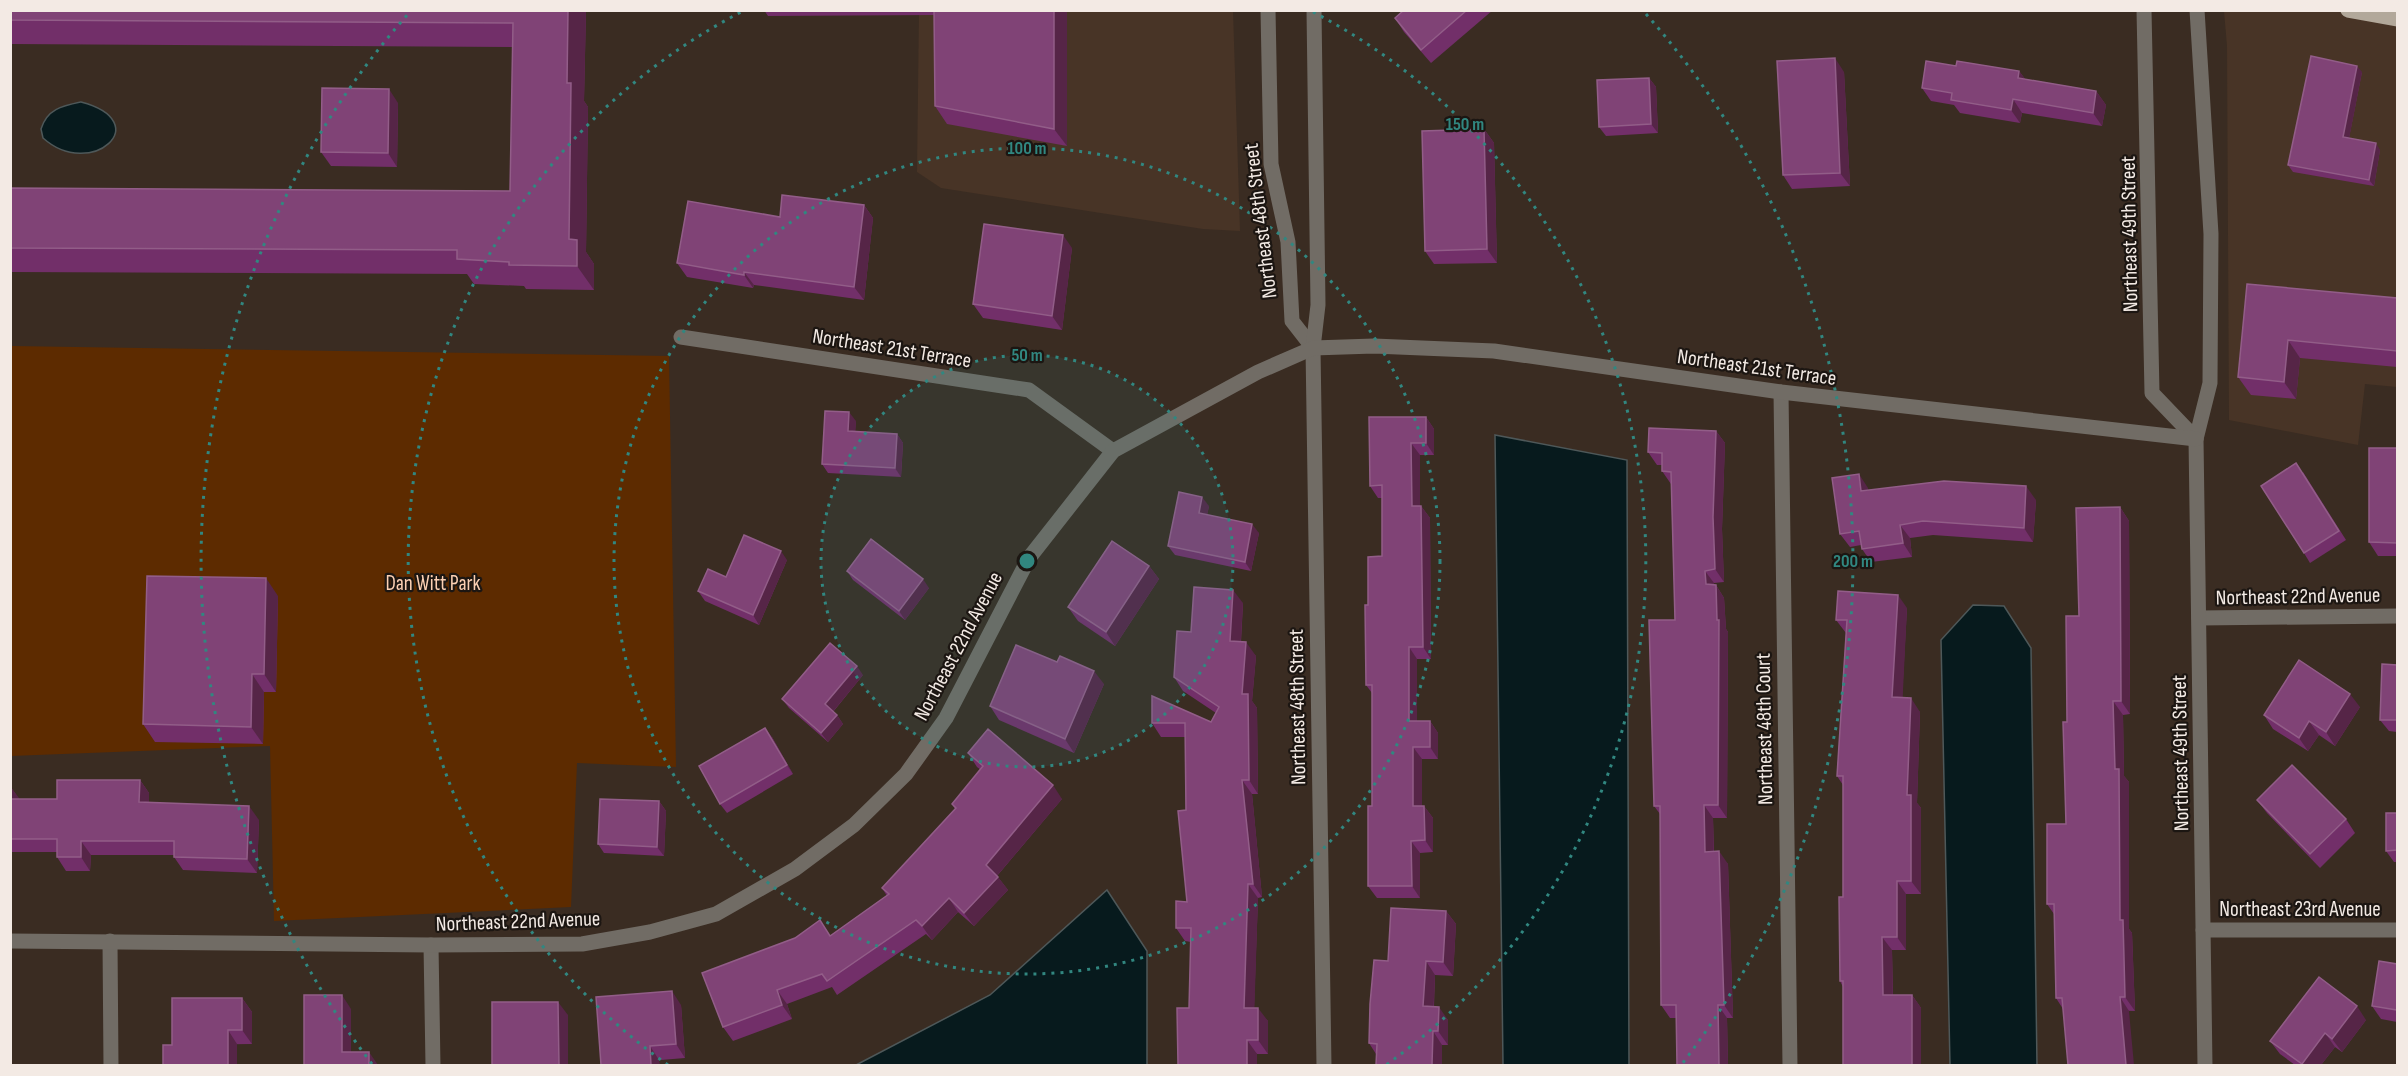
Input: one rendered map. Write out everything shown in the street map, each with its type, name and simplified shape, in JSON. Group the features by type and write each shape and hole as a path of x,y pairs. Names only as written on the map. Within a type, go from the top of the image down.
{"main road":[{"path":"2348,10 2397,19"}],"street":[{"name":"Northeast 48th Street","path":"1268,10 1271,164 1288,242 1292,321 1313,348"},
{"name":"Northeast 48th Street","path":"1314,10 1318,305 1313,348 1324,1065"},
{"name":"Northeast 49th Street","path":"2144,10 2152,393 2196,439"},
{"name":"Northeast 49th Street","path":"2196,10 2211,234 2210,383 2196,439 2205,1065"},
{"name":"Northeast 21st Terrace","path":"681,337 1029,390 1113,451"},
{"name":"Northeast 21st Terrace","path":"1313,348 1374,346 1494,351 1780,393 2196,439"},
{"name":"Northeast 22nd Avenue","path":"10,941 582,944 650,932 716,914 795,869 854,825 906,774 946,718 1029,558 1113,451 1257,372 1313,348"},
{"name":"Northeast 48th Court","path":"1780,393 1790,1065"},
{"name":"Northeast 22nd Avenue","path":"2199,618 2397,616"},
{"name":"Northeast 23rd Avenue","path":"2204,930 2397,930"},
{"path":"110,942 111,1065"},
{"path":"431,945 433,1065"}],"shaded area":[{"path":"919,11 1233,11 1240,231 1203,229 941,188 917,172"},
{"path":"2224,11 2397,11 2397,387 2365,384 2358,445 2229,420 2227,46"},
{"path":"81,102 103,111 114,122 115,134 108,144 96,151 80,153 62,150 43,138 41,129 51,113 62,107"},
{"path":"1495,435 1627,460 1629,1065 1503,1065"},
{"path":"1973,605 2004,606 2031,648 2037,1065 1950,1065 1941,640"},
{"path":"1107,890 1147,951 1147,1065 856,1065 990,995"}],"green space":[{"name":"Dan Witt Park","path":"11,346 669,356 676,767 577,763 571,907 274,921 270,746 11,756"}],"building":[{"path":"10,10 568,10 567,83 571,83 569,239 577,240 577,266 509,265 509,262 457,259 457,250 10,248 10,188 510,191 513,23 10,20"},
{"path":"934,10 1054,10 1054,129 935,106"},
{"path":"1404,10 1467,10 1421,50 1395,18"},
{"path":"2311,56 2357,66 2343,137 2376,143 2369,180 2288,165"},
{"path":"1835,58 1840,173 1783,175 1777,61"},
{"path":"1926,61 1956,66 1957,61 2019,71 2018,78 2096,91 2093,113 2013,99 2011,110 1951,100 1952,93 1922,88"},
{"path":"1649,78 1651,124 1599,127 1597,80"},
{"path":"322,88 389,89 388,153 321,152"},
{"path":"1484,129 1487,249 1425,251 1422,131"},
{"path":"782,195 864,205 854,287 744,272 744,275 677,263 688,201 780,217"},
{"path":"984,224 1063,235 1052,316 973,304"},
{"path":"2247,284 2397,298 2397,351 2288,340 2284,382 2238,377"},
{"path":"825,411 849,412 848,431 897,434 895,468 822,464"},
{"path":"1369,417 1426,417 1426,443 1411,443 1412,506 1421,506 1423,647 1409,647 1409,721 1430,721 1430,747 1413,747 1413,806 1424,806 1425,840 1411,841 1412,886 1368,886 1368,806 1372,806 1372,685 1366,685 1365,605 1368,605 1368,557 1382,556 1382,485 1370,486"},
{"path":"1649,428 1716,431 1713,517 1715,569 1705,571 1706,584 1716,585 1717,620 1719,620 1718,805 1704,805 1705,852 1719,851 1724,1005 1718,1005 1719,1065 1677,1065 1676,1005 1661,1005 1660,806 1654,806 1649,620 1675,620 1671,472 1662,471 1662,453 1648,452"},
{"path":"2369,448 2397,448 2397,543 2369,542"},
{"path":"2296,463 2339,531 2304,553 2261,486"},
{"path":"1859,474 1861,491 1944,481 2026,486 2024,528 1923,521 1900,525 1903,543 1862,549 1859,531 1840,534 1832,478"},
{"path":"1179,492 1202,497 1199,513 1252,524 1245,562 1168,546"},
{"path":"2120,507 2121,701 2113,701 2115,769 2119,769 2120,920 2123,920 2125,997 2120,997 2126,1065 2068,1065 2062,998 2056,998 2054,904 2047,904 2047,824 2066,824 2063,722 2067,722 2066,616 2079,616 2076,508"},
{"path":"744,535 781,551 753,615 698,591 708,569 726,577"},
{"path":"871,539 923,579 899,611 847,571"},
{"path":"1112,541 1149,566 1106,632 1068,607"},
{"path":"147,576 266,578 264,674 252,674 251,727 143,724"},
{"path":"1194,587 1233,590 1230,641 1246,642 1242,694 1248,694 1249,780 1242,780 1253,884 1248,884 1244,1008 1258,1008 1258,1040 1247,1040 1247,1065 1178,1065 1177,1008 1189,1008 1191,928 1176,928 1176,901 1187,902 1178,811 1186,810 1185,723 1152,723 1152,696 1211,722 1219,707 1174,677 1177,631 1191,632"},
{"path":"1838,591 1898,595 1892,697 1911,698 1907,795 1911,795 1911,881 1897,881 1897,937 1882,937 1883,995 1912,995 1912,1065 1843,1065 1843,981 1840,981 1839,897 1843,897 1843,776 1837,776 1847,620 1836,620"},
{"path":"830,643 857,666 825,704 837,715 821,733 782,699"},
{"path":"1016,645 1057,662 1060,656 1094,671 1065,739 990,706"},
{"path":"2299,660 2350,694 2326,732 2309,721 2299,738 2264,715"},
{"path":"2382,664 2397,665 2397,720 2380,720"},
{"path":"765,728 787,765 720,804 699,766"},
{"path":"988,729 1053,785 986,865 998,877 964,913 949,898 922,926 916,920 827,981 822,974 777,990 782,1005 723,1027 702,973 795,938 820,920 830,936 889,894 882,888 956,808 952,804 983,766 968,753"},
{"path":"2292,765 2346,819 2310,854 2257,800"},
{"path":"57,780 140,780 139,802 249,806 247,859 174,857 174,841 81,841 81,857 57,857 57,839 10,839 10,799 57,799"},
{"path":"600,799 659,801 657,847 598,844"},
{"path":"2386,813 2397,813 2397,850 2386,851"},
{"path":"1391,908 1446,911 1443,962 1426,961 1423,1006 1439,1007 1438,1031 1433,1031 1432,1065 1376,1065 1377,1044 1369,1043 1374,960 1388,961"},
{"path":"2379,961 2397,964 2397,1010 2372,1006"},
{"path":"2319,977 2357,1006 2332,1039 2325,1033 2302,1064 2270,1041"},
{"path":"672,991 676,1044 650,1046 651,1065 601,1065 596,997"},
{"path":"304,995 342,995 342,1052 369,1052 369,1065 304,1065"},
{"path":"172,998 242,998 242,1030 228,1030 228,1065 163,1065 163,1045 172,1045"},
{"path":"492,1002 558,1002 559,1065 492,1065"}]}
